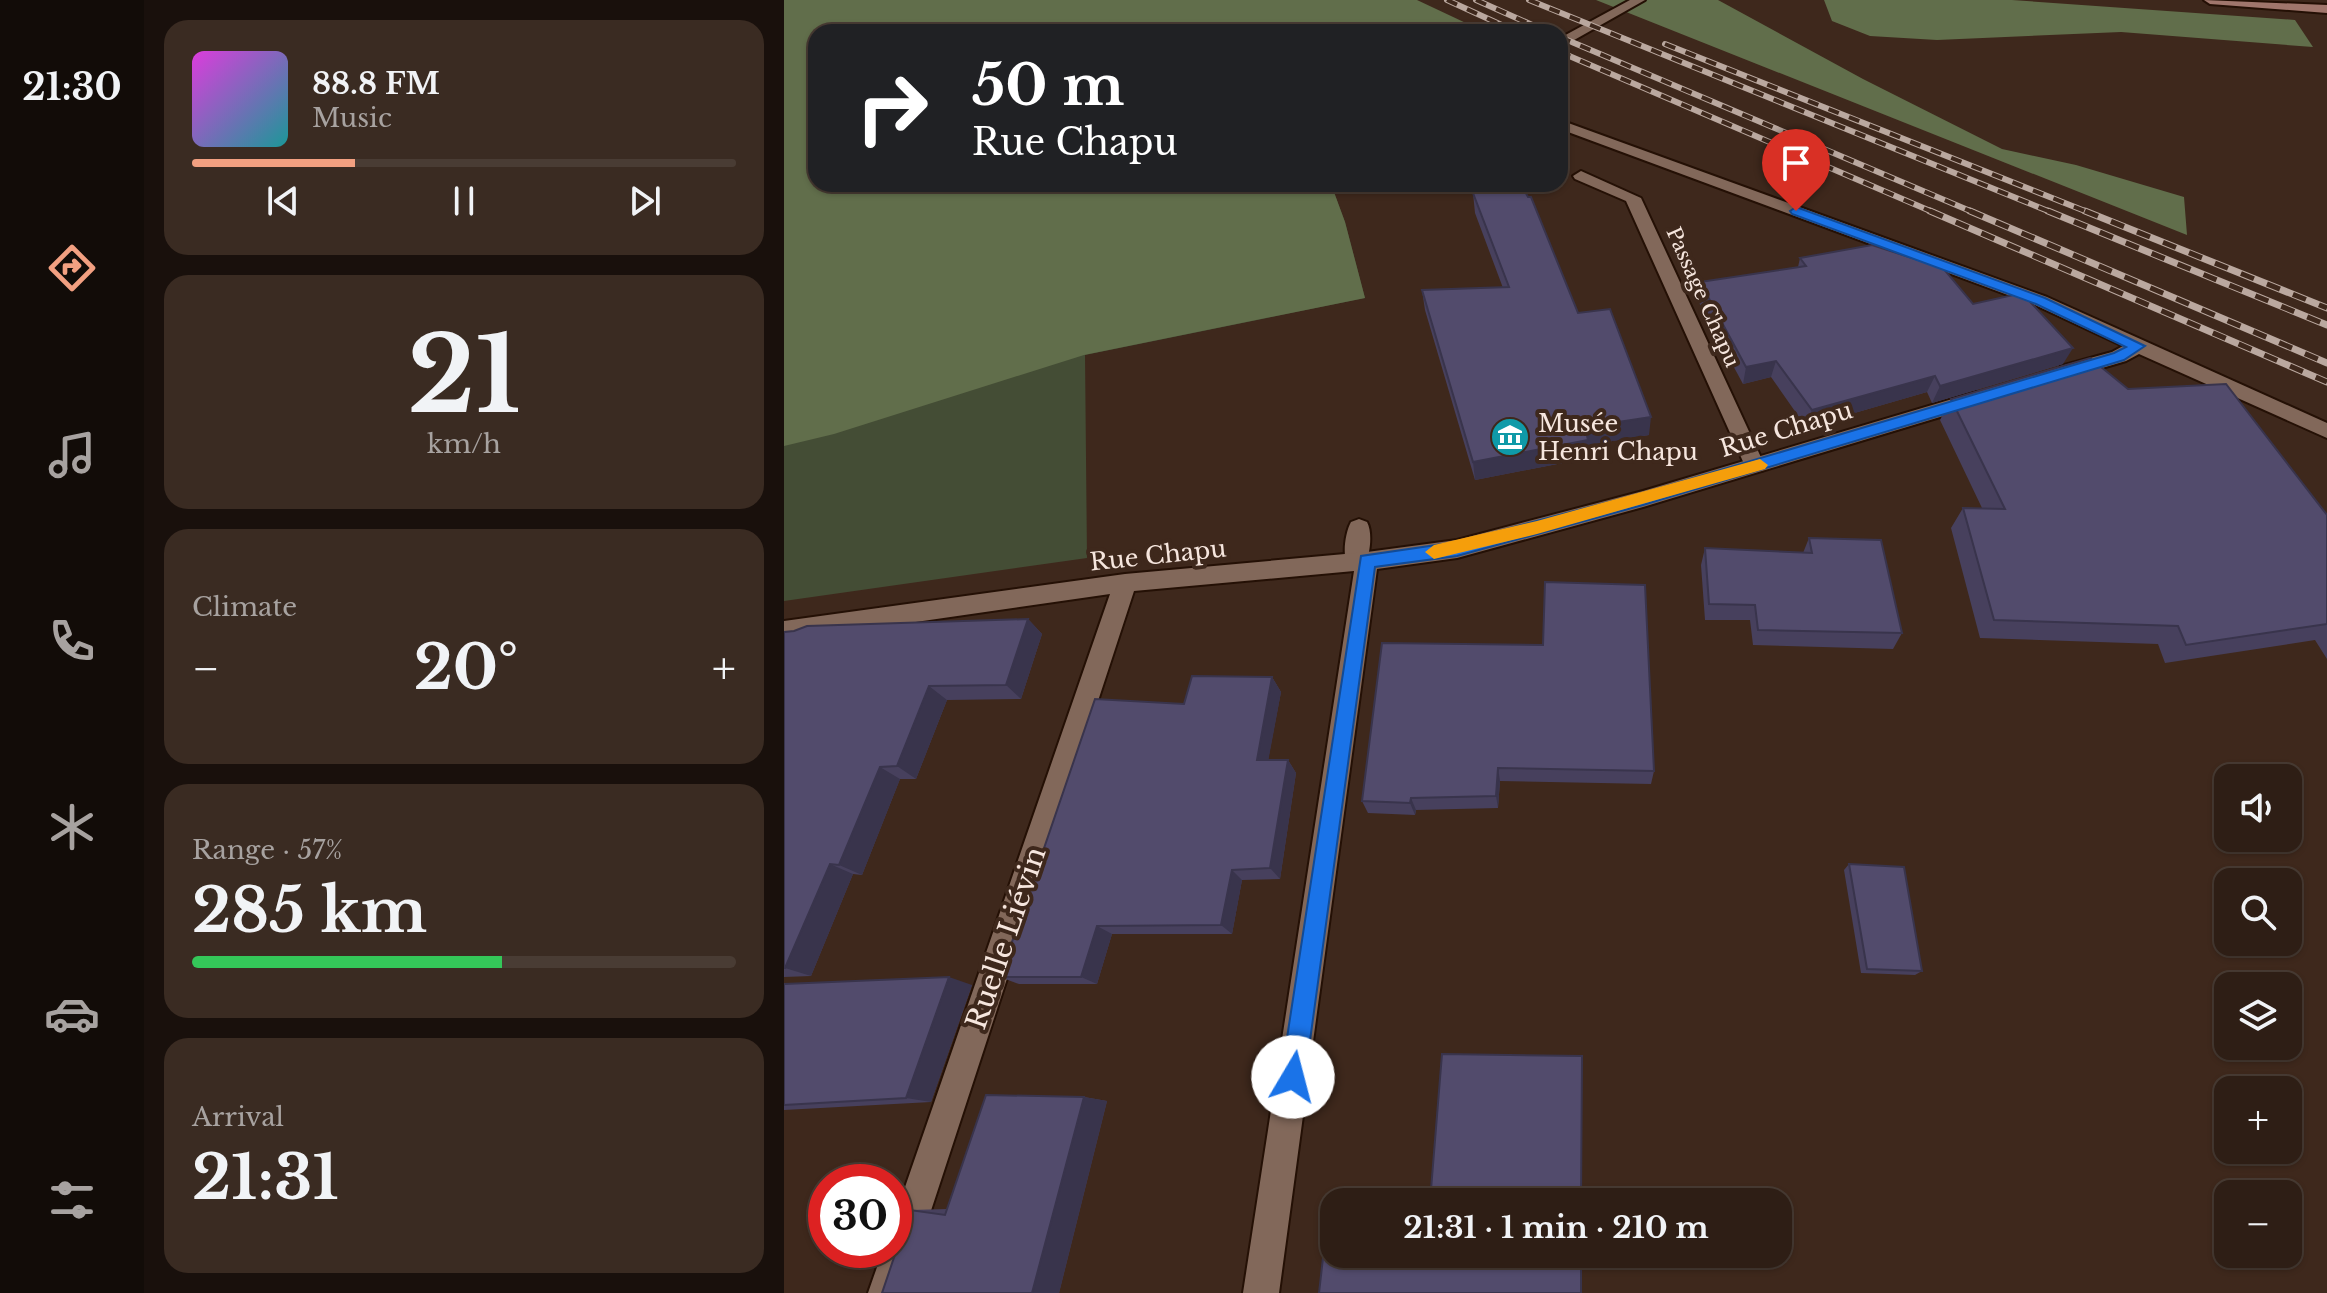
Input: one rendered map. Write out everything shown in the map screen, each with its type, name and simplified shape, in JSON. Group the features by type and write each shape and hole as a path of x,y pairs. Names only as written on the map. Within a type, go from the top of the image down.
{"street":[{"path":"1568,40 1639,0"},
{"path":"1618,13 1651,0"},
{"path":"2210,0 2327,9"},
{"path":"1568,127 2041,301 2327,431"},
{"name":"Passage Chapu","path":"1581,176 1633,198 1755,466"},
{"path":"2053,376 2119,357 2138,346"},
{"name":"Rue Chapu","path":"784,631 1125,583 1457,549 1755,466 1994,394"},
{"path":"1261,1293 1362,561 1359,528"},
{"name":"Ruelle Liévin","path":"886,1293 1125,583"}],"green space":[{"path":"784,0 808,24 808,192 1334,192 1365,298 1085,355 1087,558 784,601"},
{"path":"784,0 1417,0 1468,24 808,24 808,192 1334,192 1365,298 1084,355 834,434 784,446"},
{"path":"1596,0 1718,0 1863,79 2002,149 2076,165 2184,197 2187,235"},
{"path":"1824,0 2012,0 2295,20 2313,47 2121,32 1937,40 1870,36 1832,21"}],"building":[{"path":"1525,192 1531,197 1578,313 1610,309 1651,417 1585,427 1588,440 1473,462 1422,290 1509,287 1473,193"},
{"path":"1872,245 1943,268 1973,304 2022,293 2073,348 1940,386 1935,376 1812,410 1776,361 1746,367 1700,282 1806,266 1800,258"},
{"path":"2090,358 2128,389 2226,384 2327,515 2327,624 2186,645 2178,626 1994,620 1963,508 2005,509 1951,399"},
{"path":"1809,538 1881,540 1902,633 1758,630 1755,605 1709,604 1705,548 1812,553"},
{"path":"1545,582 1645,585 1654,771 1498,768 1496,796 1411,798 1410,803 1362,801 1382,643 1543,645"},
{"path":"1028,619 1006,685 929,686 897,766 880,767 839,865 830,864 784,968 784,632 807,626"},
{"path":"1192,676 1272,677 1257,760 1288,760 1270,868 1232,870 1221,925 1097,926 1081,977 1000,977 1095,699 1184,704"},
{"path":"1849,864 1904,867 1922,971 1867,969"},
{"path":"949,977 906,1098 784,1105 784,984"},
{"path":"1442,1054 1582,1056 1581,1188 1431,1188"},
{"path":"986,1095 1084,1097 1032,1293 882,1293 890,1268 912,1268 912,1210 945,1215"},
{"path":"1322,1268 1581,1268 1581,1293 1319,1293"}],"railway":[{"path":"1447,0 1500,24"},
{"path":"1476,0 1530,24"},
{"path":"1529,0 2053,213"},
{"path":"1568,40 1975,213"},
{"path":"1665,44 2089,212"},
{"path":"1568,55 1935,213"},
{"path":"1930,211 2327,382"},
{"path":"1970,211 2327,363"},
{"path":"2048,211 2327,325"},
{"path":"2089,212 2327,308"}],"slow traffic":[{"path":"1434,552 1537,528 1760,465"}],"place":[{"name":"Musée Henri Chapu","path":"1510,437"}],"route":[{"path":"1293,1077 1367,561 1457,549 1643,499 2119,357 2138,346 2041,301 1796,211"}]}
